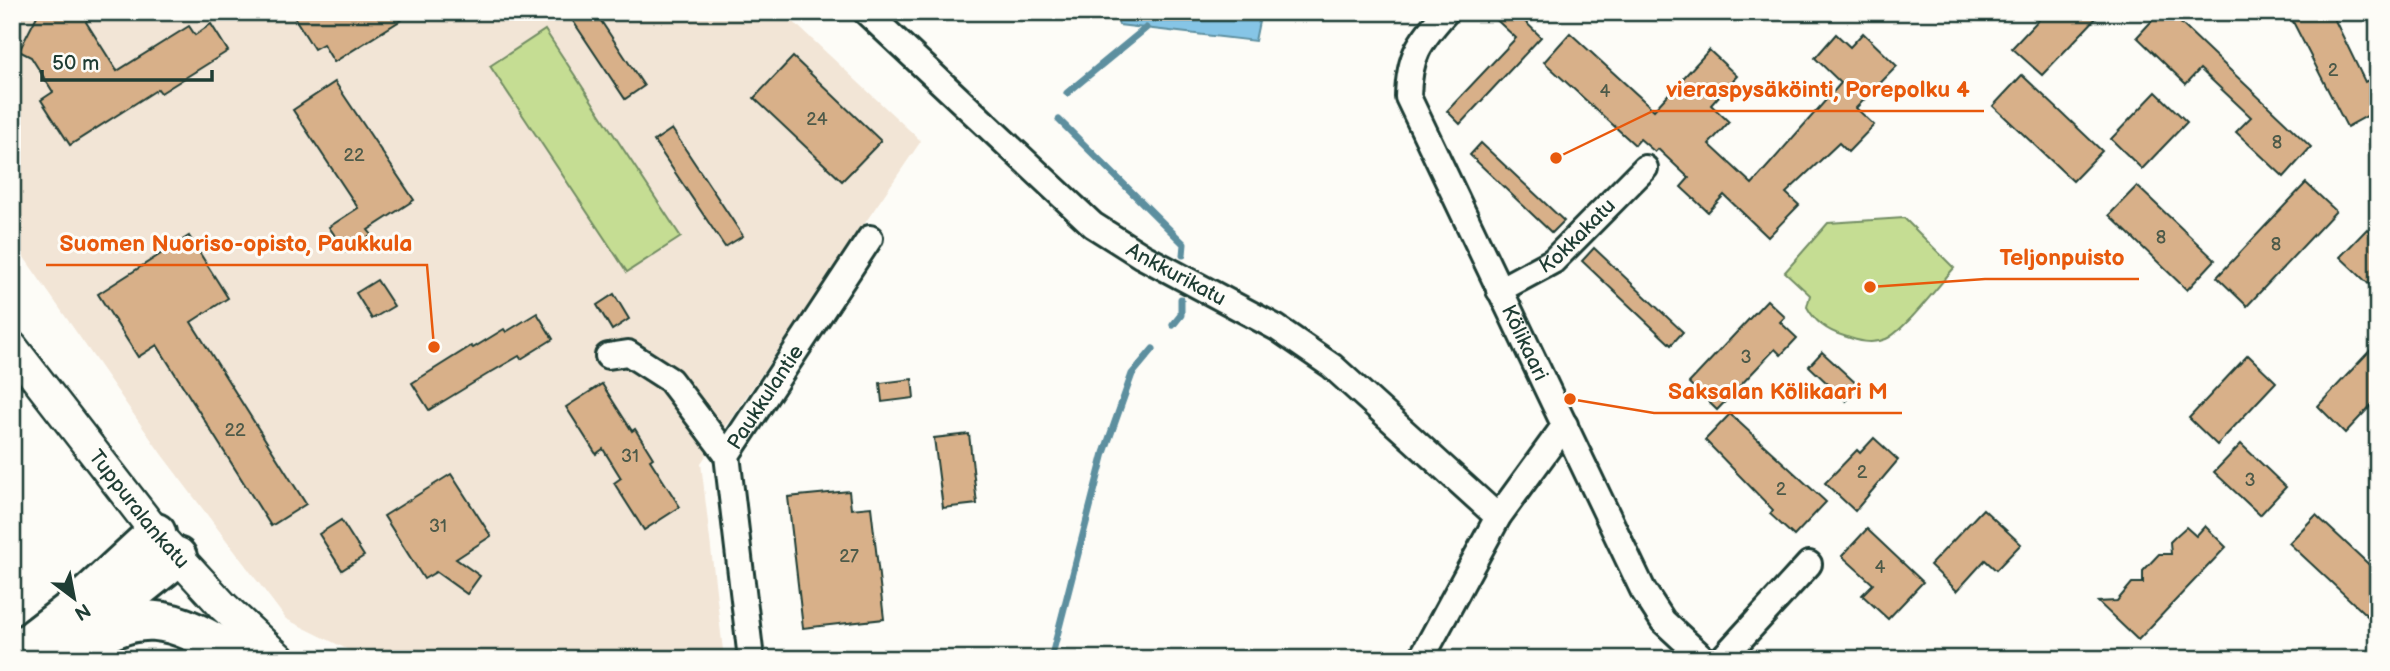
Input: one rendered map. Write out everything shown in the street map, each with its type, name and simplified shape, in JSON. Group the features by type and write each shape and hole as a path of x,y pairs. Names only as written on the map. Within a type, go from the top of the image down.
{"highway":[{"path":"12,656 78,605 166,545"},
{"path":"50,659 166,545"},
{"path":"65,659 101,636 131,623 150,620 185,626 242,659"}],"street":[{"name":"Ankkurikatu","path":"866,12 1093,225 1142,256 1277,328 1332,366 1498,517"},
{"name":"Kölikaari","path":"1446,12 1414,52 1408,74 1408,97 1643,590 1663,621 1704,659"},
{"name":"Kokkakatu","path":"1499,290 1553,261 1644,168"},
{"name":"Paukkulantie","path":"751,659 727,455 870,238"},
{"name":"Tuppuralankatu","path":"12,346 166,545 224,607 280,659"},
{"path":"608,356 628,353 670,380 727,455"},
{"path":"1421,659 1498,517 1565,425"},
{"path":"1722,659 1809,564"}],"shaded area":[{"path":"12,12 783,12 921,141 701,463 724,659 367,659 286,619 162,455 12,240"}],"green space":[{"path":"545,30 681,237 627,272 490,66"},
{"path":"1904,218 1954,268 1911,318 1886,339 1876,342 1860,341 1827,329 1807,307 1810,295 1785,272 1828,223"}],"water":[{"path":"1114,12 1261,12 1255,41 1119,25"}],"building":[{"path":"39,12 92,12 86,22 117,71 189,26 195,35 211,24 228,51 161,93 158,89 70,145 41,100 53,92 31,57 19,51"},
{"path":"291,12 414,12 334,62 323,44 314,49"},
{"path":"567,12 595,12 644,86 625,99"},
{"path":"1488,12 1515,12 1541,37 1460,124 1447,111 1516,38"},
{"path":"2046,12 2102,12 2042,75 2012,48"},
{"path":"2160,12 2169,12 2311,147 2284,177 2236,132 2251,117 2200,69 2186,84 2137,37"},
{"path":"2288,12 2331,12 2365,82 2378,75 2378,110 2347,127"},
{"path":"1570,33 1654,110 1709,50 1737,76 1711,105 1729,122 1709,144 1752,184 1841,83 1815,58 1836,34 1850,47 1863,33 1897,66 1856,108 1874,125 1848,152 1839,143 1786,193 1799,205 1768,237 1724,195 1708,212 1681,187 1689,178 1658,149 1655,152 1640,139 1635,145 1544,62"},
{"path":"793,57 881,141 842,181 754,98"},
{"path":"2022,75 2102,151 2073,181 1993,106"},
{"path":"335,82 414,200 368,230 372,235 346,252 329,227 358,208 293,110"},
{"path":"2156,92 2187,122 2142,169 2111,139"},
{"path":"672,129 743,236 725,247 654,141"},
{"path":"1481,143 1564,221 1552,233 1470,155"},
{"path":"2306,183 2336,211 2247,306 2217,277"},
{"path":"2137,186 2215,260 2187,290 2109,215"},
{"path":"2367,229 2378,240 2378,293 2340,257"},
{"path":"189,236 228,298 191,322 306,504 271,526 157,345 138,357 98,294"},
{"path":"1594,248 1683,332 1671,345 1582,261"},
{"path":"377,280 394,306 372,319 356,293"},
{"path":"614,294 629,319 612,330 597,305"},
{"path":"1767,300 1785,317 1780,322 1797,338 1781,355 1775,349 1717,410 1689,383"},
{"path":"537,313 553,339 521,359 519,356 429,410 412,383 471,346 473,348 504,329 506,332"},
{"path":"2378,342 2378,398 2345,433 2318,406"},
{"path":"1822,352 1860,387 1846,401 1809,366"},
{"path":"2248,355 2276,382 2217,445 2189,418"},
{"path":"912,379 914,398 882,402 880,383"},
{"path":"602,384 632,431 635,429 653,458 650,460 680,507 644,530 614,483 621,478 603,449 596,454 566,407"},
{"path":"1730,414 1826,502 1794,536 1770,514 1773,510 1705,440"},
{"path":"969,434 977,504 943,508 934,438"},
{"path":"1874,438 1898,460 1855,511 1825,483 1857,450 1860,453"},
{"path":"2241,444 2286,487 2260,515 2214,472"},
{"path":"451,474 491,536 456,559 480,576 467,594 436,572 424,579 384,516"},
{"path":"849,491 851,509 871,507 884,619 803,628 788,497"},
{"path":"1983,509 2021,544 1996,570 1985,560 1957,591 1930,565"},
{"path":"2316,515 2378,573 2378,626 2289,543"},
{"path":"341,520 364,556 342,570 319,534"},
{"path":"2205,526 2226,547 2138,640 2098,602 2117,601 2132,583 2143,583 2143,571 2159,554 2171,554 2170,542 2175,537 2186,527 2196,536"},
{"path":"1867,529 1923,582 1888,619 1862,595 1873,584 1842,556"}],"waterway":[{"path":"1067,93 1146,28"},
{"path":"1059,120 1184,244 1183,255"},
{"path":"1173,325 1181,315 1181,299"},
{"path":"1051,659 1104,453 1132,374 1153,349"}],"place":[{"name":"vieraspysäköinti, Porepolku 4","path":"1556,158"},
{"name":"Teljonpuisto","path":"1870,287"},
{"name":"Suomen Nuoriso-opisto, Paukkula","path":"434,347"},
{"name":"Saksalan Kölikaari M","path":"1570,399"}]}
